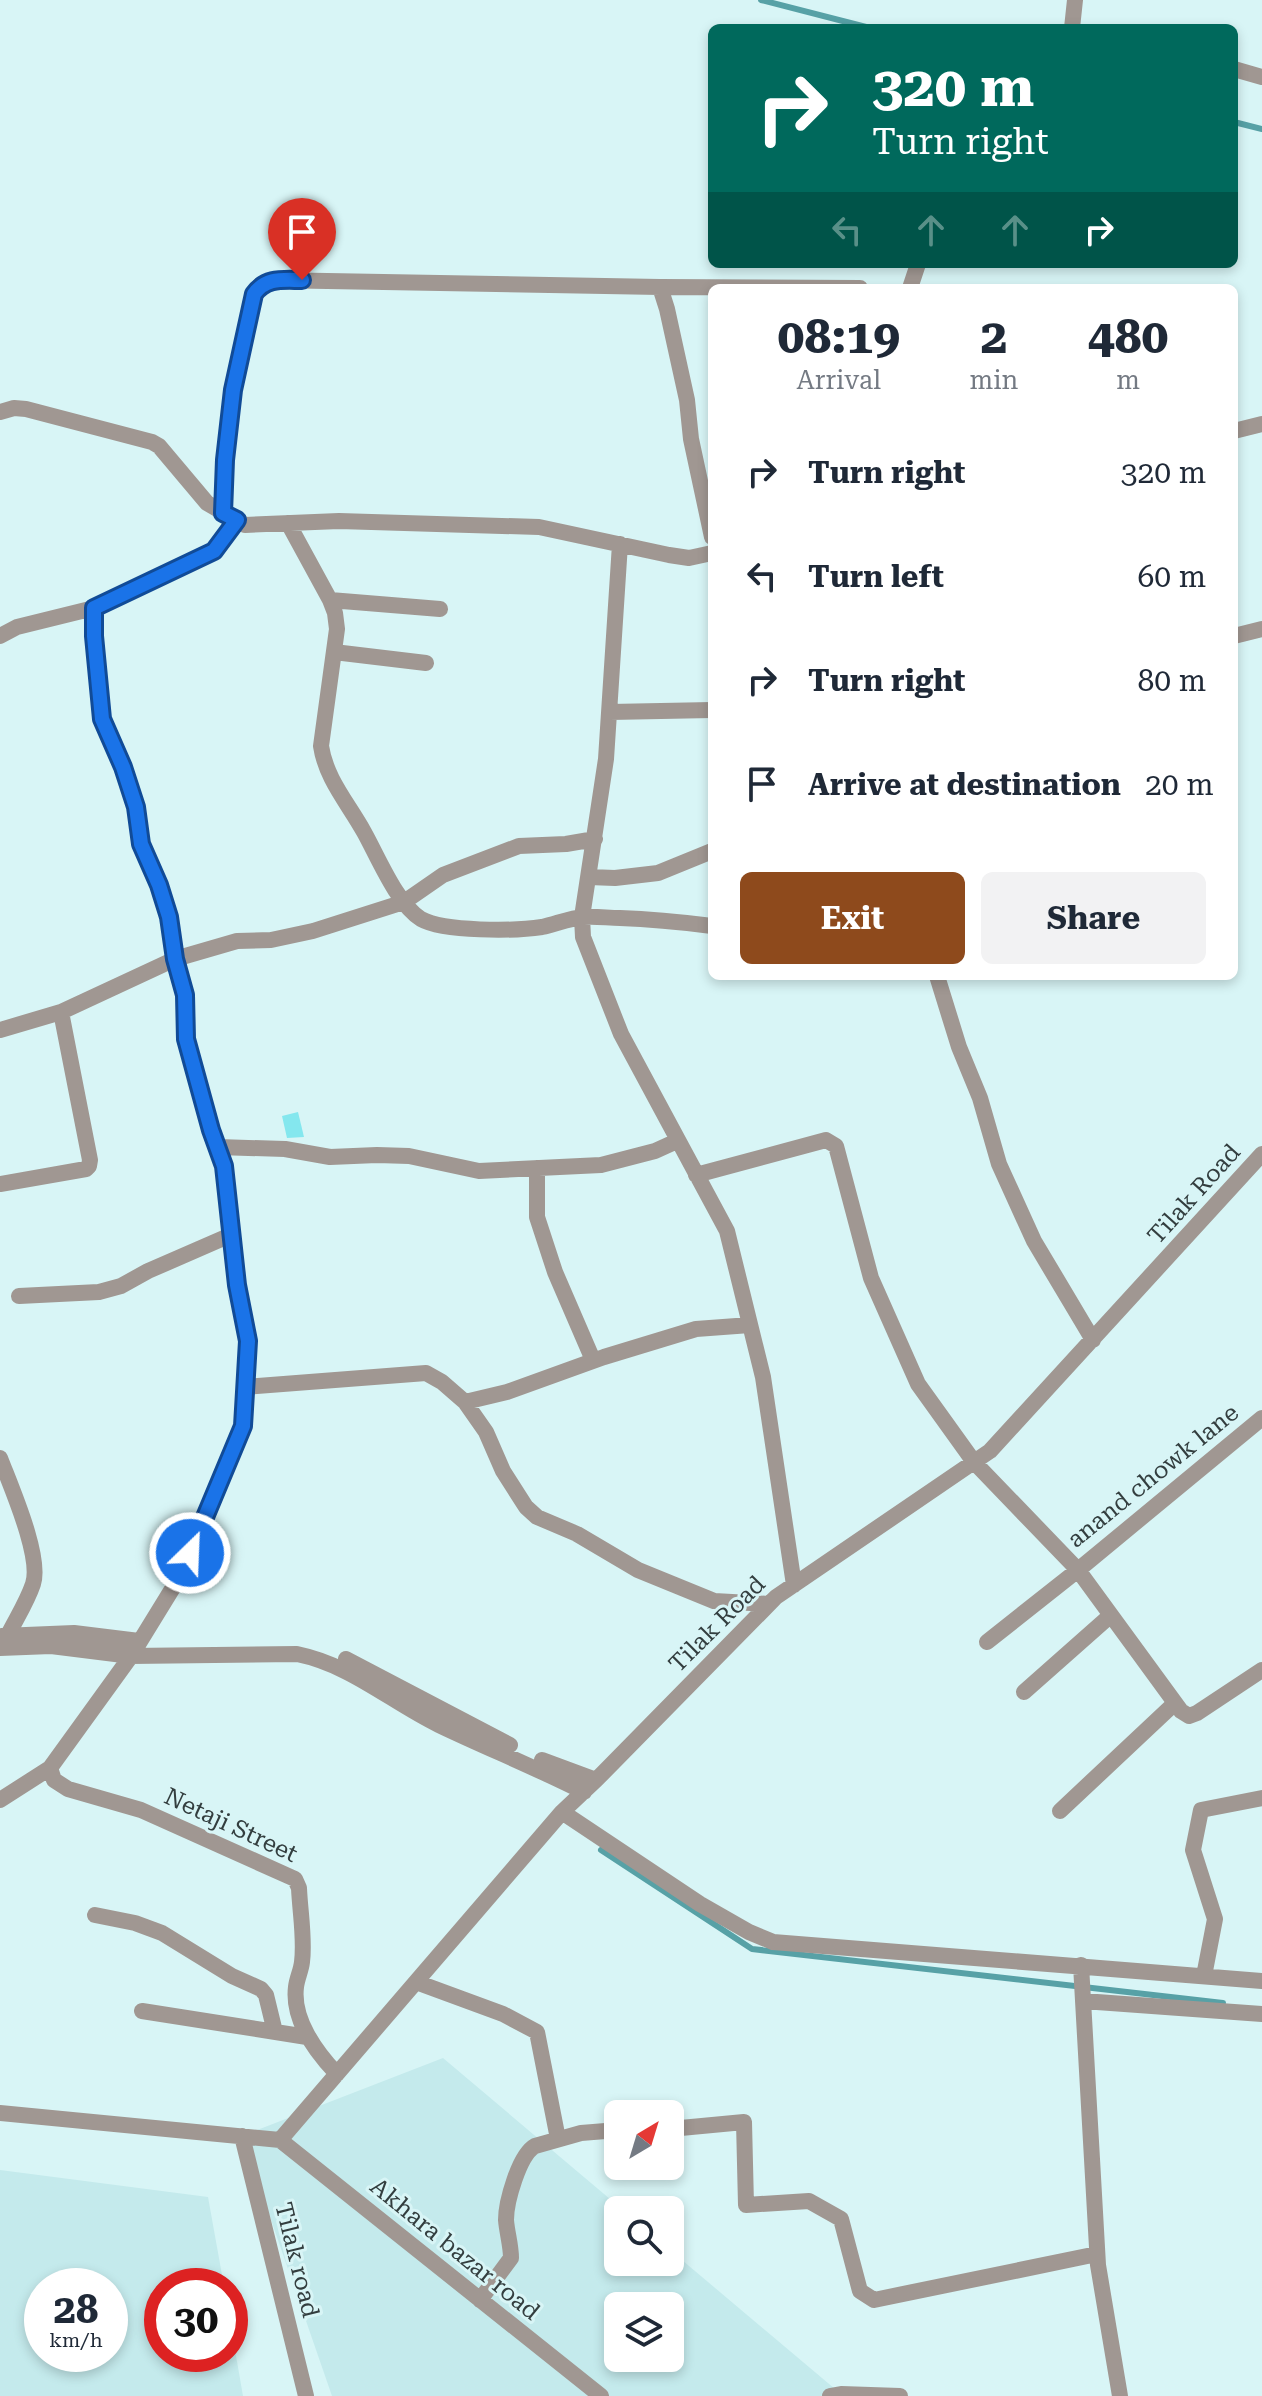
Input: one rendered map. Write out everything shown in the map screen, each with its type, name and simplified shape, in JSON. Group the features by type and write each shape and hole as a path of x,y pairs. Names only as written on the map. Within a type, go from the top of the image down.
{"street":[{"path":"1075,0 1077,24"},
{"path":"1238,70 1262,77"},
{"path":"0,636 17,627 94,608 214,551 230,516 225,460 233,390 254,294 260,285 271,280 708,287"},
{"path":"660,287 687,400 691,439 708,518"},
{"path":"0,412 26,409 152,442 159,446 207,503 245,525 339,521 539,527 679,557 708,554"},
{"path":"1238,430 1262,424"},
{"path":"288,523 330,600 336,621 321,746 324,761 332,782 356,817 404,902 420,918 438,926 477,929 540,927 582,917 669,920 708,925"},
{"path":"620,544 606,759 582,917 583,937 621,1034 727,1231 763,1377 794,1585"},
{"path":"330,600 440,609"},
{"path":"0,1800 50,1768 135,1648 182,1573 243,1426 248,1341 237,1285 224,1166 186,1039 185,995 175,959 169,917 141,844 136,807 120,758 102,719 94,608"},
{"path":"1238,635 1262,629"},
{"path":"334,652 426,663"},
{"path":"610,712 708,710"},
{"path":"0,1030 61,1012 175,959 237,941 271,940 313,931 404,902 443,875 519,846 595,839"},
{"path":"589,877 615,878 658,873 708,853"},
{"path":"938,980 959,1047 980,1098 999,1164 1034,1241 1093,1340"},
{"path":"0,1184 89,1166 61,1012"},
{"name":"anand chowk lane","path":"696,1175 826,1140 836,1146 871,1278 918,1384 974,1462 1078,1570 1262,1418"},
{"path":"218,1147 285,1149 330,1157 409,1156 479,1171 601,1165 655,1151 677,1141"},
{"name":"Tilak Road","path":"280,2140 562,1812 769,1604 990,1451 1262,1154"},
{"path":"537,1168 537,1217 555,1272 593,1360"},
{"path":"19,1296 99,1292 121,1286 233,1234"},
{"path":"465,1402 507,1392 593,1360 696,1329 750,1325"},
{"path":"245,1387 426,1373 465,1402 486,1432 503,1471 526,1507 537,1517 577,1534 638,1570 714,1601 769,1604"},
{"path":"0,1458 23,1520 35,1565 34,1582 3,1640"},
{"path":"987,1642 1078,1570 1175,1703 1189,1716 1262,1670"},
{"path":"1024,1692 1111,1615"},
{"path":"3,1640 74,1633 135,1648 312,1657 348,1670 437,1724 534,1766 590,1786"},
{"path":"1060,1811 1175,1703"},
{"name":"Netaji Street","path":"50,1768 54,1780 68,1789 141,1810 295,1879 299,1888 302,1961 296,1989 297,2003 307,2037 337,2074"},
{"path":"1204,1976 1215,1919 1193,1850 1201,1810 1262,1798"},
{"path":"562,1812 700,1904 773,1942 1262,1981"},
{"path":"95,1915 135,1923 162,1933 232,1976 261,1989 266,1995 275,2032"},
{"path":"1081,1965 1097,2254 1120,2396"},
{"path":"416,1982 503,2014 537,2032 558,2139"},
{"path":"1083,2001 1262,2014"},
{"path":"142,2011 307,2037"},
{"path":"0,2113 280,2140"},
{"path":"684,2128 744,2122 746,2205 809,2201 841,2219 860,2291 874,2300 1097,2254"},
{"path":"480,2300 511,2258 506,2220 523,2157 535,2146 581,2133 604,2131"},
{"name":"Tilak road","path":"242,2136 306,2396"},
{"name":"Akhara bazar road","path":"280,2140 601,2396"},
{"path":"830,2396 900,2396"}],"shaded area":[{"path":"443,2058 606,2196 604,2196 604,2276 684,2276 684,2262 841,2394 836,2396 332,2396 242,2136"},
{"path":"0,2170 208,2197 221,2268 144,2268 144,2372 239,2372 243,2396 0,2396"}],"building":[{"path":"298,1112 304,1137 287,1138 282,1116"}],"waterway":[{"path":"761,0 854,24"},
{"path":"1238,123 1262,129"},
{"path":"601,1850 752,1949 1223,2003"}],"route":[{"path":"190,1553 243,1426 248,1341 237,1285 224,1166 186,1039 185,995 175,959 169,917 141,844 136,807 120,758 102,719 94,608 214,551 237,520 223,513 225,460 233,390 254,294 260,285 271,280 302,280"}]}
